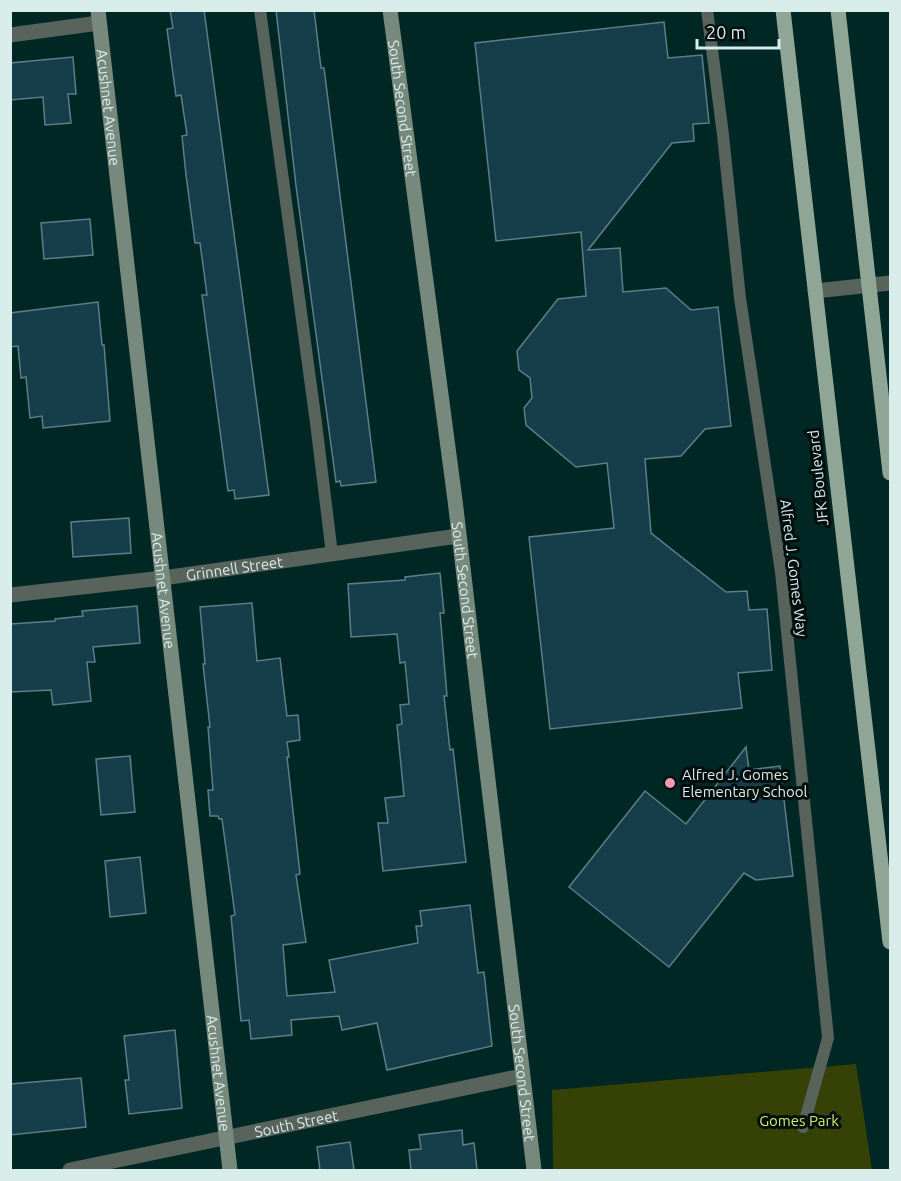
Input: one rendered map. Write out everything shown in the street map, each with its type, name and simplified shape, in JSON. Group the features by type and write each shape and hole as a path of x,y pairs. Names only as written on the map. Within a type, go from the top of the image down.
{"main road":[{"name":"JFK Boulevard","path":"783,10 891,942"},
{"path":"838,10 891,473"}],"street":[{"name":"South Second Street","path":"390,10 480,699 534,1170"},
{"path":"10,35 99,17"},
{"name":"Acushnet Avenue","path":"99,17 230,1170"},
{"path":"815,291 891,283"},
{"name":"Grinnell Street","path":"10,595 164,578 458,536"},
{"name":"South Street","path":"70,1170 522,1076"}],"lane":[{"path":"260,10 332,554"},
{"name":"Alfred J. Gomes Way","path":"707,10 740,298 781,572 827,1019 828,1038 803,1127"}],"green space":[{"name":"Gomes Park","path":"856,1064 872,1170 553,1170 552,1090"}],"building":[{"path":"170,10 204,10 269,495 235,499 234,490 228,491 202,295 207,295 200,243 195,243 186,175 182,136 187,135 181,95 176,96 167,29 173,28"},
{"path":"276,10 314,10 321,68 324,68 376,482 341,486 340,481 336,482 296,186"},
{"path":"664,22 668,58 702,55 709,123 693,124 694,141 672,143 588,250 620,248 623,292 666,288 691,310 718,307 731,426 705,429 681,456 645,459 651,533 726,592 747,591 749,610 767,609 772,670 738,673 742,708 550,729 529,537 614,528 607,463 576,467 526,425 524,408 532,398 530,378 519,370 517,351 558,299 586,296 581,232 496,241 475,43"},
{"path":"73,57 76,94 68,94 71,123 45,125 43,97 10,100 10,63"},
{"path":"90,219 93,255 44,259 41,223"},
{"path":"98,302 110,421 43,428 42,416 30,418 26,377 21,378 18,346 10,347 10,313"},
{"path":"129,518 131,553 73,557 71,522"},
{"path":"440,573 444,613 440,613 447,696 444,696 450,750 453,749 466,862 383,871 378,823 388,823 385,798 404,796 397,725 402,724 400,705 409,704 405,662 400,663 397,634 351,637 348,584 405,580 405,577"},
{"path":"252,603 257,661 280,658 287,716 298,715 300,740 287,742 289,757 287,757 300,874 296,875 306,942 283,945 287,996 335,992 329,960 418,943 416,926 422,926 420,911 470,905 478,973 484,972 492,1046 387,1070 377,1023 342,1030 339,1016 291,1020 292,1035 251,1039 249,1020 241,1021 231,916 235,915 222,819 218,816 210,816 208,790 213,790 208,727 210,727 200,607"},
{"path":"137,606 140,643 93,647 95,662 87,662 91,701 53,705 51,690 10,692 10,624 55,621 55,619 83,616 82,611"},
{"path":"746,747 749,770 780,766 793,876 756,880 744,873 669,967 569,887 645,791 686,824"},
{"path":"130,756 135,812 101,815 96,759"},
{"path":"140,857 146,913 110,917 105,861"},
{"path":"175,1030 182,1108 129,1114 125,1080 129,1080 124,1036"},
{"path":"81,1078 86,1127 10,1135 10,1084"},
{"path":"462,1130 463,1145 474,1143 477,1170 411,1170 409,1150 421,1149 419,1135"},
{"path":"350,1142 354,1170 320,1170 317,1147"}],"place":[{"name":"Alfred J. Gomes Elementary School","path":"670,783"}]}
